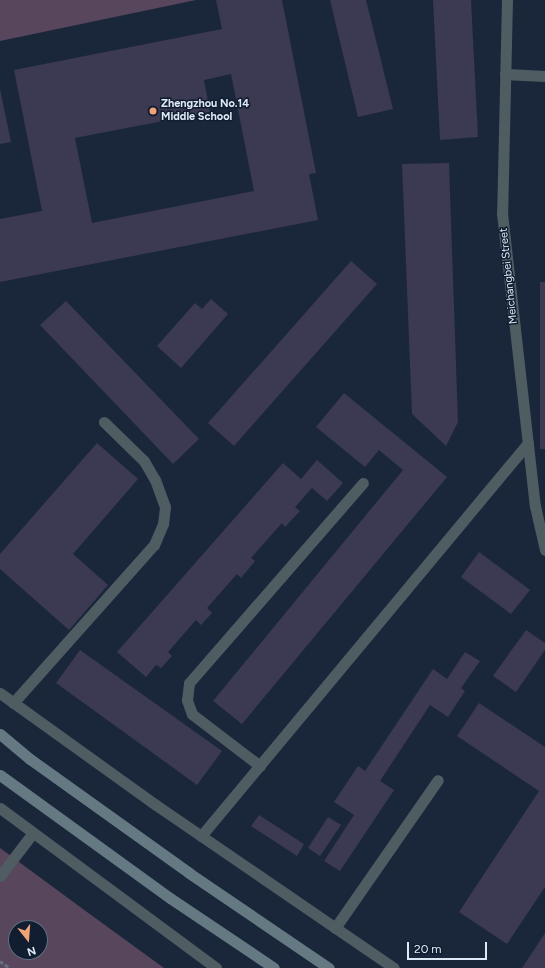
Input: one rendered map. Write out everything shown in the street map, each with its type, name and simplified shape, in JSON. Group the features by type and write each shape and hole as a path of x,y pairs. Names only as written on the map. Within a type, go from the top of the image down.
{"main road":[{"path":"0,734 30,759 188,873 329,968"},
{"path":"0,775 170,898 274,968"}],"street":[{"name":"Meichangbei Street","path":"507,0 502,213 535,506 545,550"},
{"path":"505,74 545,76"},
{"path":"13,703 154,545 163,524 165,507 155,480 144,461 104,422"},
{"path":"201,836 528,443"},
{"path":"260,766 192,714 187,700 189,683 363,483"},
{"path":"0,693 201,836 394,968"},
{"path":"335,928 438,780"},
{"path":"0,808 32,834 216,968"},
{"path":"0,876 32,834"}],"path":[{"path":"0,961 10,968"}],"shaded area":[{"path":"0,0 196,0 0,41"},
{"path":"0,848 164,968 0,968"}],"building":[{"path":"216,0 282,0 316,173 309,174 318,220 0,282 0,219 42,211 14,70 222,29","holes":["231,74 254,191 92,223 75,138 210,112 204,80"]},
{"path":"330,0 366,0 393,109 358,117"},
{"path":"433,0 471,0 478,137 440,140"},
{"path":"0,89 11,142 0,144"},
{"path":"449,163 458,422 446,446 412,414 402,164"},
{"path":"351,261 377,284 234,446 208,423"},
{"path":"540,282 545,282 545,449 540,449"},
{"path":"211,299 228,314 181,368 157,346 195,303 202,309"},
{"path":"66,301 199,439 173,464 40,325"},
{"path":"344,393 447,477 242,724 213,701 403,470 379,450 365,467 316,427"},
{"path":"97,443 138,479 73,554 108,585 69,630 0,569 0,554"},
{"path":"317,460 343,483 327,501 312,488 295,507 300,511 285,527 282,523 251,558 255,561 241,578 237,574 207,608 212,613 201,625 196,620 168,652 172,656 161,668 156,665 146,677 117,652 283,463 301,479"},
{"path":"479,552 530,590 511,614 461,577"},
{"path":"526,630 545,643 545,650 516,692 493,676"},
{"path":"80,650 222,751 197,785 56,683"},
{"path":"465,652 480,661 461,688 465,691 448,717 430,705 380,781 394,790 340,871 324,861 354,815 334,802 358,766 365,771 433,669 447,679"},
{"path":"479,703 545,747 545,887 507,944 459,912 539,791 457,736"},
{"path":"259,815 304,844 297,856 251,826"},
{"path":"328,817 341,825 320,856 308,848"},
{"path":"545,933 545,968 522,968"}],"place":[{"name":"Zhengzhou No.14 Middle School","path":"153,111"}]}
